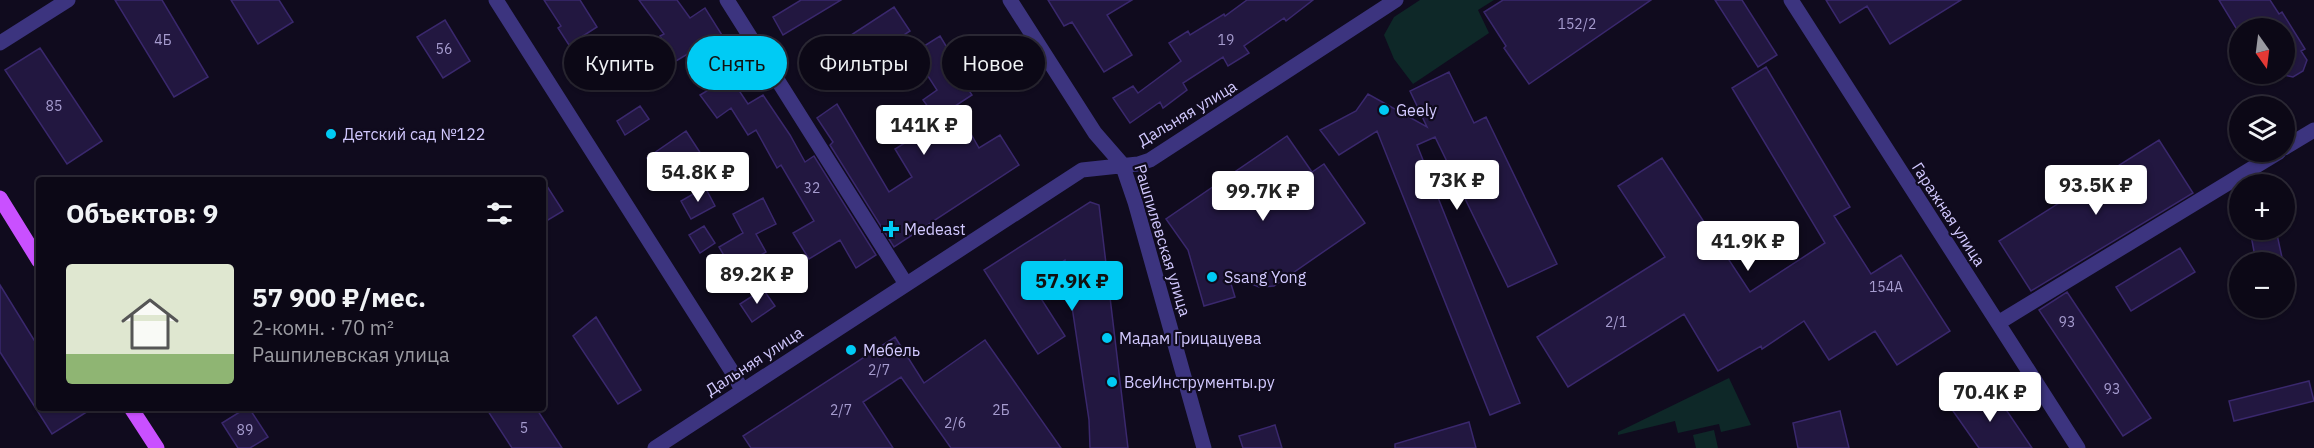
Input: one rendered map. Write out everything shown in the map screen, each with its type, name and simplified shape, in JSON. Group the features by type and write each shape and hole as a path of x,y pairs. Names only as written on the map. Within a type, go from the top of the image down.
{"main road":[{"path":"0,198 36,256"},
{"path":"133,411 157,448"}],"street":[{"path":"0,43 68,0"},
{"path":"496,0 742,390"},
{"path":"727,0 906,284"},
{"name":"Рашпилевская улица","path":"1010,0 1095,133 1122,164 1135,202 1204,448"},
{"name":"Дальняя улица","path":"655,448 1082,170 1138,164 1150,159 1396,0"},
{"name":"Гаражная улица","path":"1791,0 2078,448"},
{"path":"2295,141 2314,130"},
{"path":"1998,323 2263,162"}],"green space":[{"path":"1420,0 1494,0 1478,10 1489,33 1413,84 1394,59 1384,35 1394,17"},
{"path":"1729,378 1751,425 1721,432 1719,424 1678,433 1675,421 1618,435 1618,432"},
{"path":"1714,430 1718,448 1696,448 1693,435"}],"building":[{"path":"115,0 162,0 208,77 174,97"},
{"path":"231,0 279,0 293,22 258,44"},
{"path":"544,0 580,0 597,27 583,36 564,37 558,28 561,26"},
{"path":"639,0 677,0 690,18 705,8 722,36 687,36 687,54 676,61 675,36 660,36 664,34"},
{"path":"801,0 841,0 783,35 773,17"},
{"path":"1048,0 1132,0 1107,15 1132,55 1104,72 1072,22 1064,26"},
{"path":"1247,0 1313,0 1286,21 1284,18 1244,46 1249,53 1228,66 1223,57 1183,83 1187,90 1163,108 1160,102 1130,123 1113,98 1133,86 1138,93 1181,61 1169,43 1188,31 1190,35 1224,14 1225,16"},
{"path":"1503,0 1651,0 1529,84 1504,48 1506,46 1484,12"},
{"path":"1715,0 1742,0 1777,55 1758,67"},
{"path":"1826,0 1961,0 1890,44 1867,6 1840,23"},
{"path":"2219,0 2270,0 2279,14 2282,12 2286,18 2230,18"},
{"path":"894,7 910,31 902,36 850,36"},
{"path":"445,20 470,61 443,78 417,37"},
{"path":"2295,33 2305,49 2301,51 2307,60 2303,71 2295,76"},
{"path":"940,36 942,39 942,90 969,90 972,95 955,106 979,148 1000,135 1019,165 894,247 830,145 833,142 817,118 837,104 889,192 912,177 895,149 939,122 923,100 937,90 930,79 930,42"},
{"path":"40,48 102,141 67,164 5,70"},
{"path":"1766,67 1850,207 1834,216 1871,274 1901,255 1950,331 1897,365 1875,331 1829,360 1804,321 1762,349 1761,346 1718,371 1684,314 1568,387 1537,337 1665,257 1618,186 1662,158 1750,292 1825,243 1732,88"},
{"path":"1449,72 1474,123 1486,117 1557,264 1508,287 1435,137 1417,145 1520,403 1490,415 1377,131 1339,155 1320,130 1356,111 1368,94 1427,127 1410,91"},
{"path":"708,90 739,90 748,104 763,95 805,162 814,156 876,255 856,268 840,240 809,259 793,233 814,221 781,165 777,168 756,130 748,135 731,108 717,118 700,95"},
{"path":"640,106 649,119 625,135 617,121"},
{"path":"686,131 703,157 664,183 647,158"},
{"path":"1287,136 1312,172 1324,164 1365,223 1274,286 1259,287 1228,274 1235,297 1204,306 1188,250 1166,219"},
{"path":"2159,140 2193,193 2031,291 1999,241"},
{"path":"546,185 563,211 546,221"},
{"path":"705,187 715,206 691,219 681,201"},
{"path":"763,198 776,224 756,234 766,252 733,271 719,247 743,233 733,214"},
{"path":"1090,202 1099,205 1128,448 1090,448 1089,420 1065,260 1031,283 1065,336 1038,354 984,270"},
{"path":"704,226 715,243 700,253 689,235"},
{"path":"2252,240 2278,240 2281,252 2254,252"},
{"path":"2180,248 2195,272 2131,311 2116,287"},
{"path":"0,285 36,343 36,409 0,352"},
{"path":"763,289 775,306 752,322 740,304"},
{"path":"2067,292 2151,418 2123,436 2039,310"},
{"path":"596,317 641,390 618,404 573,336"},
{"path":"895,337 924,383 985,340 1061,448 951,448 901,377 863,402 893,448 751,448 743,436"},
{"path":"2309,381 2314,401 2234,421 2229,401"},
{"path":"1990,386 2032,448 1979,448 1953,411"},
{"path":"37,411 88,411 52,434"},
{"path":"241,411 251,411 268,437 250,448 238,448 222,423"},
{"path":"488,411 538,411 562,448 512,448"},
{"path":"1840,411 1849,448 1798,448 1793,423"},
{"path":"1469,422 1476,448 1395,448 1395,444"},
{"path":"1275,425 1282,448 1243,448 1239,436"}],"place":[{"name":"Geely","path":"1384,110"},
{"name":"Детский сад №122","path":"331,134"},
{"name":"Medeast","path":"891,229"},
{"name":"Ssang Yong","path":"1212,277"},
{"name":"Мадам Грицацуева","path":"1107,338"},
{"name":"Мебель","path":"851,350"},
{"name":"ВсеИнструменты.ру","path":"1112,382"}]}
